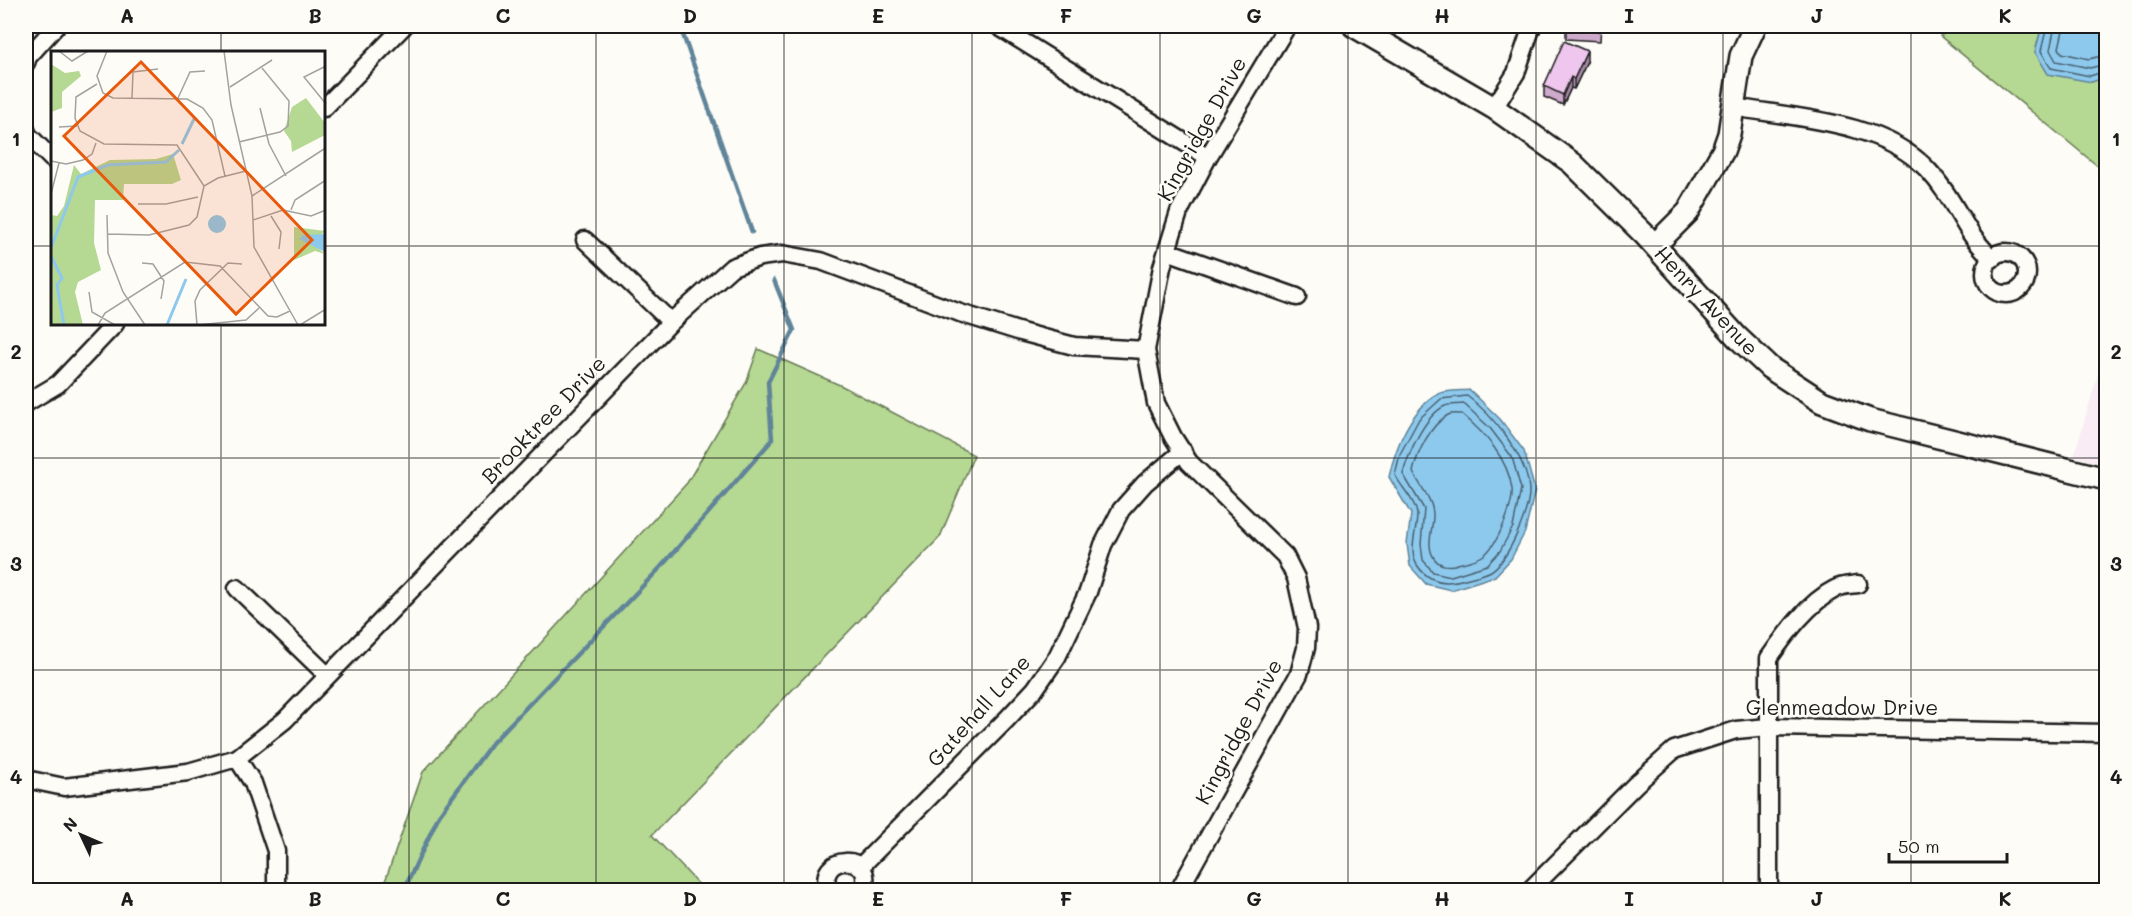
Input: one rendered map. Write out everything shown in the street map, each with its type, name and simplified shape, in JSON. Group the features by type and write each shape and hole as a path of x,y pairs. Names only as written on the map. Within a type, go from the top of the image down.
{"street":[{"path":"26,63 28,57 56,26"},
{"path":"326,106 404,26"},
{"path":"999,26 1208,157"},
{"name":"Kingridge Drive","path":"1179,891 1299,674 1306,648 1307,628 1296,579 1285,556 1190,462 1164,422 1156,403 1146,350 1167,251 1179,212 1208,157 1287,26"},
{"name":"Henry Avenue","path":"1354,26 1494,108 1572,163 1655,245 1737,337 1770,368 1822,402 1870,420 2106,479"},
{"path":"1494,108 1516,73 1532,26"},
{"path":"1655,245 1688,212 1722,151 1729,134 1741,56 1755,26"},
{"path":"1733,107 1836,123 1893,143 1926,168 1948,194 1972,236 1992,259"},
{"path":"26,130 28,135 51,158"},
{"path":"585,240 671,322"},
{"path":"1167,251 1297,297"},
{"name":"Brooktree Drive","path":"26,779 64,787 188,772 237,758 285,720 687,305 732,267 782,254 821,261 960,313 1042,338 1074,346 1146,350"},
{"path":"26,403 58,384 113,326"},
{"name":"Gatehall Lane","path":"860,867 1035,689 1057,657 1088,592 1103,545 1121,510 1145,483 1183,452"},
{"path":"1768,891 1769,658 1788,630 1812,606 1836,588 1858,584"},
{"path":"237,588 327,675"},
{"name":"Glenmeadow Drive","path":"1530,891 1635,784 1674,750 1737,730 1768,727 2106,733"},
{"path":"237,758 253,783 276,851 276,891"},
{"path":"829,891 828,875 835,864 848,861 860,867 866,878 863,891"}],"shaded area":[{"path":"2106,347 2106,465 2074,456"}],"green space":[{"path":"1957,26 2042,26 2035,52 2091,82 2106,77 2106,178 2100,168 1940,36"},
{"path":"758,349 842,386 974,455 940,537 652,835 704,890 382,890 423,772 687,483 746,383"}],"water":[{"path":"2042,26 2106,26 2106,77 2092,82 2048,74 2035,52"},
{"path":"1470,390 1500,419 1524,451 1535,490 1525,532 1511,559 1495,576 1451,590 1426,584 1410,566 1407,544 1411,514 1389,477 1400,442 1419,410 1438,394"}],"building":[{"path":"1566,26 1600,26 1600,31 1566,28"},
{"path":"1564,41 1587,51 1574,79 1571,77 1563,95 1544,86"}],"waterway":[{"path":"680,26 752,232"},
{"path":"404,890 439,815 492,743 660,568 772,440 768,382 794,330 774,280"}]}
